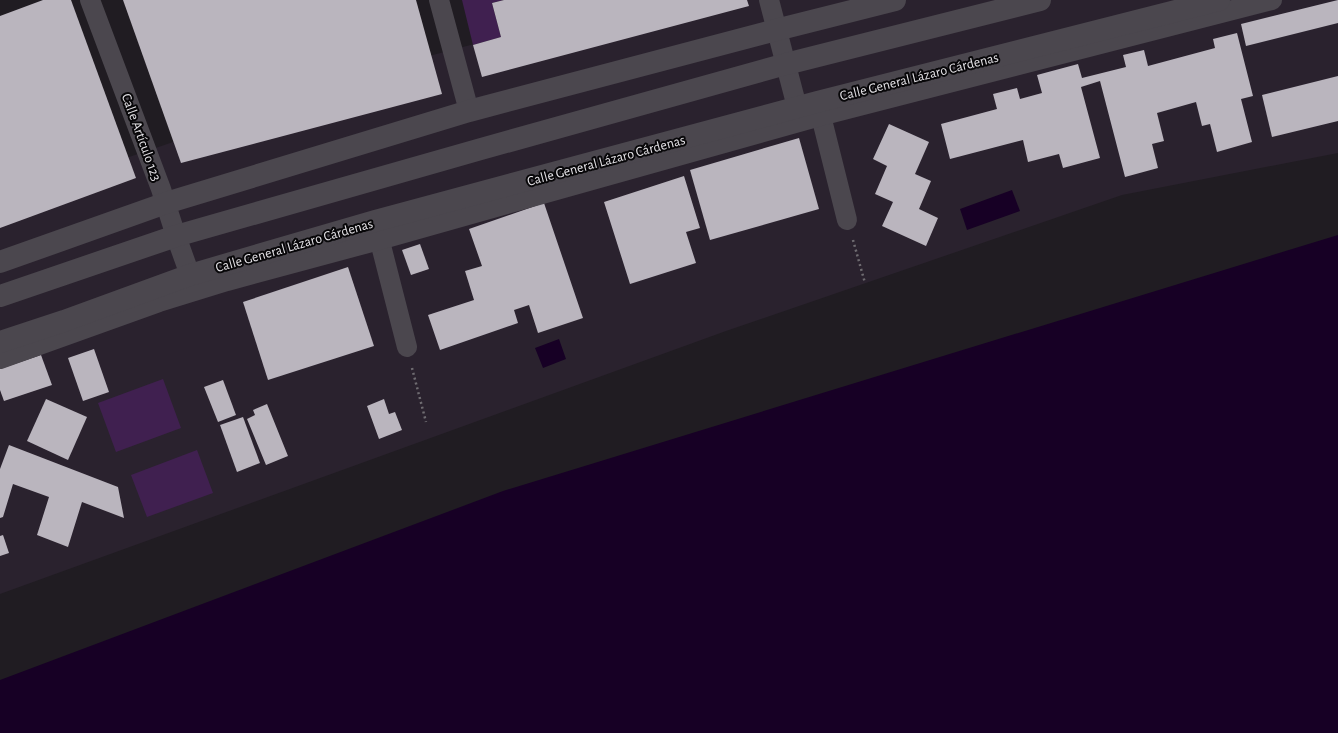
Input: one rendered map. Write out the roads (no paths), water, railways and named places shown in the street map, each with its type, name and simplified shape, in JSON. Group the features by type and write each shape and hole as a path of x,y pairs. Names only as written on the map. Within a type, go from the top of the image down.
{"street":[{"name":"Calle Artículo 123","path":"90,0 166,203 190,275"},
{"path":"439,0 469,111"},
{"path":"769,0 786,64 812,109 847,220"},
{"path":"0,262 166,203 469,111 895,0"},
{"path":"0,296 176,236 473,151 786,64 1040,0"},
{"name":"Calle General Lázaro Cárdenas","path":"0,342 64,321 190,275 377,231 812,109 1219,0"},
{"path":"812,109 1272,0"},
{"path":"0,359 166,300 377,231 407,346"}]}
